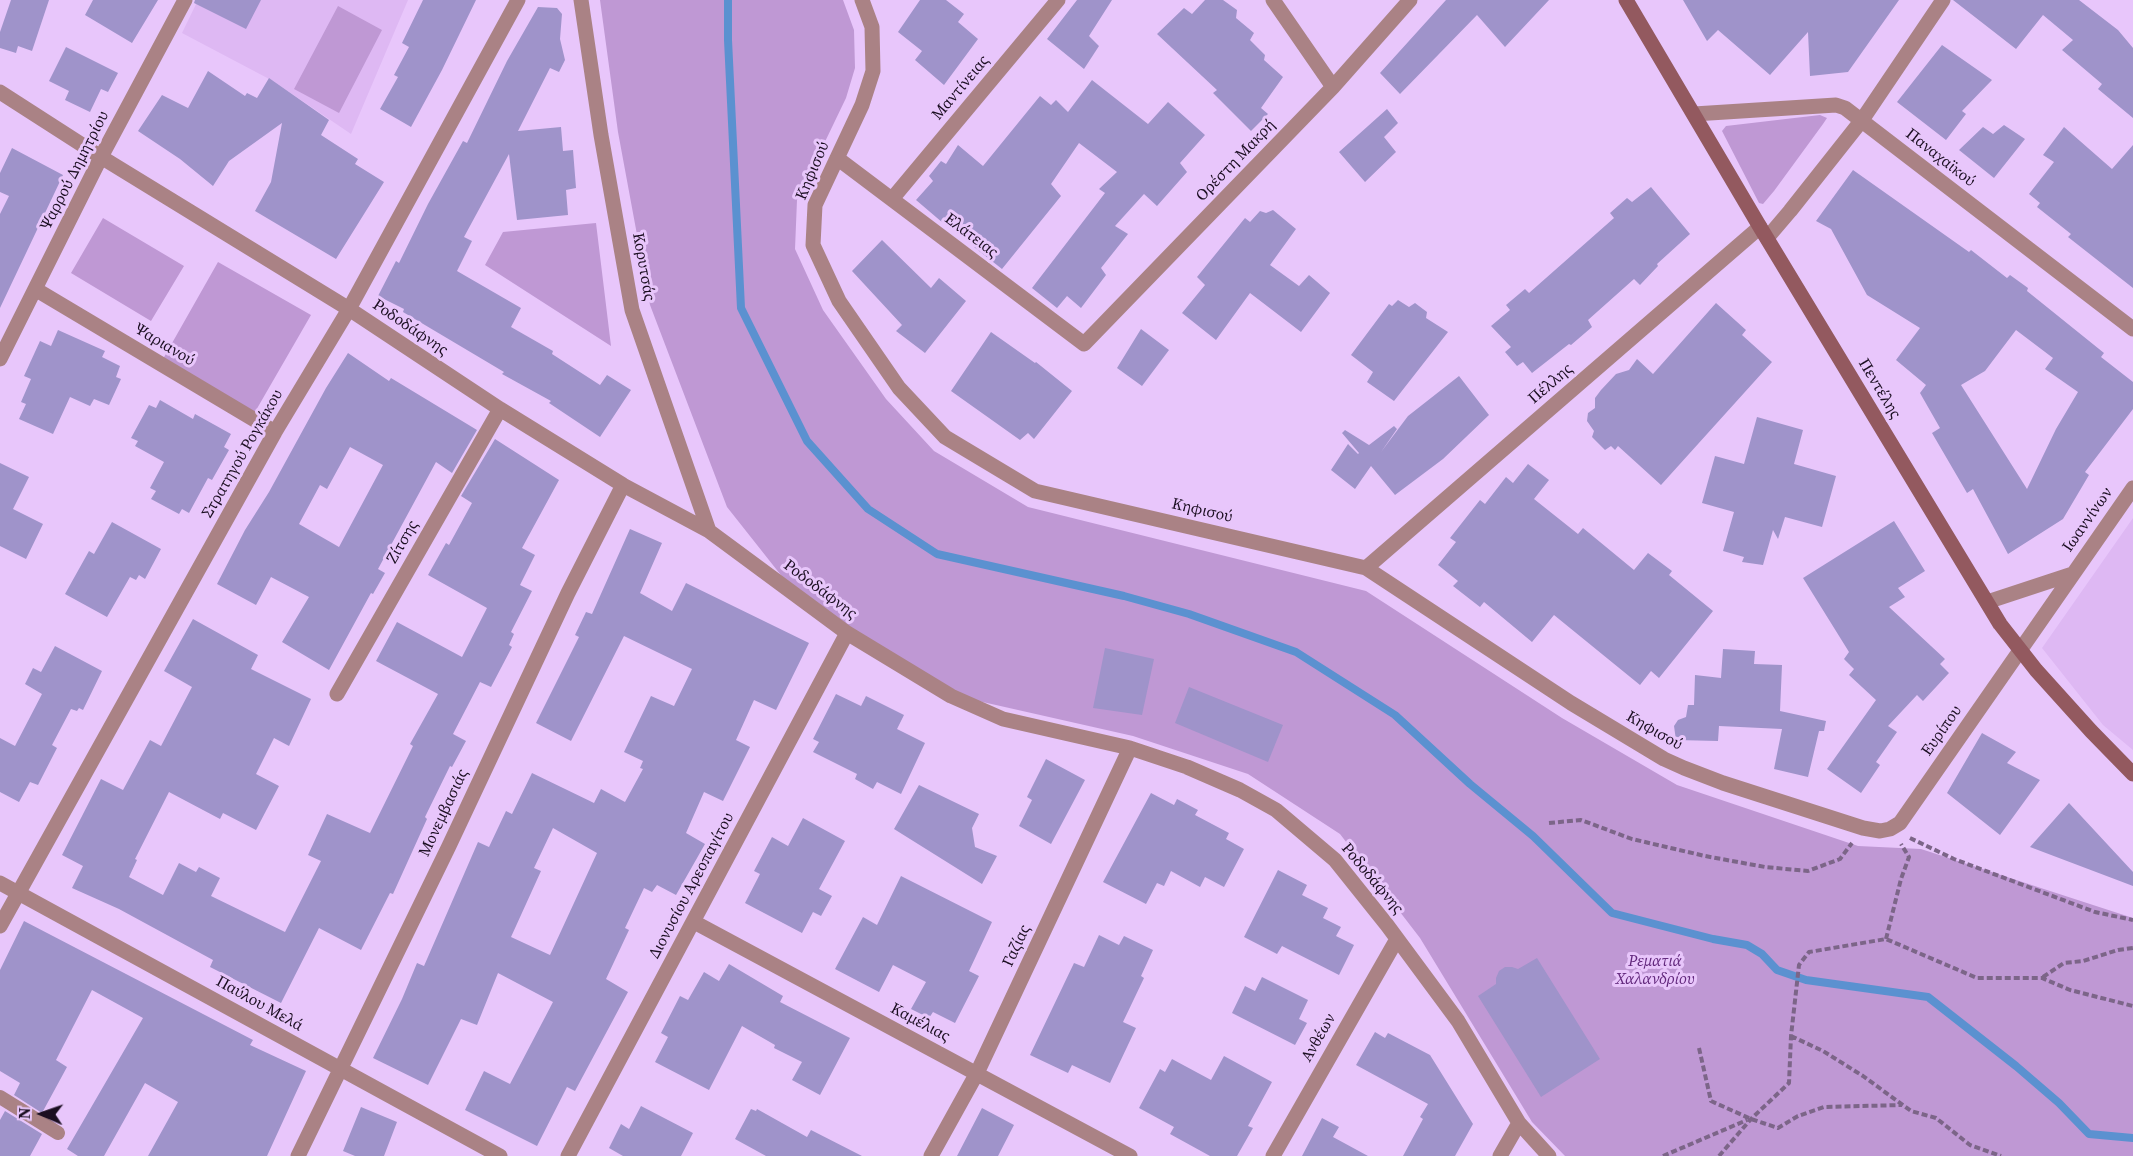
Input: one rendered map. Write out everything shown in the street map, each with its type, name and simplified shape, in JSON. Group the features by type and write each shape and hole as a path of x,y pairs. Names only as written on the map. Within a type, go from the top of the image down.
{"main road":[{"name":"Πεντέλης","path":"1626,0 1763,232 1987,602 2020,650 2091,731 2133,774"}],"street":[{"name":"Ψαρρού Δημητρίου","path":"0,359 101,158 185,0"},
{"name":"Στρατηγού Ρογκάκου","path":"0,927 275,432 349,309 518,0"},
{"name":"Κορυτσάς","path":"581,0 601,135 632,310 709,531"},
{"name":"Κηφισού","path":"862,0 872,27 873,71 862,105 815,205 813,245 838,301 900,388 945,437 1035,491 1366,568 1571,703 1664,759 1723,783 1863,828 1880,831 1890,829"},
{"name":"Μαντίνειας","path":"892,199 1058,0"},
{"path":"1273,0 1333,87"},
{"name":"Ορέστη Μακρή","path":"1084,344 1333,87 1410,0"},
{"name":"Πέλλης","path":"1366,568 1790,211 1862,120 1943,0"},
{"name":"Ροδοδάφνης","path":"0,92 101,158 349,309 500,409 622,485 709,531 847,633 951,696 1003,719 1130,748 1187,767 1240,790 1276,810 1335,860 1458,1021 1519,1123 1550,1156"},
{"name":"Παναχαϊκού","path":"1694,114 1836,105 1845,108 2133,329"},
{"name":"Ελάτειας","path":"837,158 1084,344"},
{"name":"Ψαριανού","path":"35,289 275,432"},
{"name":"Ζίτσης","path":"337,694 500,409"},
{"name":"Μονεμβασιάς","path":"298,1156 622,485"},
{"name":"Ιωαννίνων","path":"2020,650 2133,488"},
{"name":"Ιωαννίνων","path":"1987,602 2072,574"},
{"name":"Διονυσίου Αρεοπαγίτου","path":"568,1156 847,633"},
{"name":"Ευρίπου","path":"1890,829 1900,823 2020,650"},
{"name":"Γαζίας","path":"931,1156 977,1073 1130,748"},
{"name":"Παύλου Μελά","path":"0,883 500,1156"},
{"name":"Καμέλιας","path":"694,922 1130,1156"},
{"name":"Ανθέων","path":"1273,1156 1397,939"},
{"path":"1500,1156 1519,1123"}],"lane":[{"path":"0,1097 58,1133"}],"path":[{"path":"1549,823 1581,820 1632,839 1705,856 1765,867 1808,871 1840,859 1863,828"},
{"path":"1890,829 1954,859 2095,912 2133,920"},
{"path":"1886,939 1901,879 1910,856"},
{"path":"1719,1156 1751,1119 1789,1083 1791,1036 1799,965 1809,952 1886,939 1977,978 2042,978 2070,990 2133,1006"},
{"path":"2042,978 2064,963 2083,961 2118,950 2133,948"},
{"path":"1791,1036 1823,1051 1863,1076 1911,1111 1936,1118 1970,1145 2001,1156"},
{"path":"1699,1048 1711,1101 1778,1128 1798,1116 1824,1107 1902,1105"},
{"path":"1663,1156 1751,1119"}],"shaded area":[{"path":"198,0 408,0 351,134 273,81 182,33"},
{"path":"2133,518 2133,750 2103,725 2042,648"}],"green space":[{"name":"Ρεματιά Χαλανδρίου","path":"600,0 843,0 854,30 855,68 846,98 797,200 795,249 823,310 886,399 934,451 1028,507 1366,591 1562,718 1677,785 1858,846 1921,849 2133,918 2133,1156 1565,1156 1532,1122 1420,938 1340,834 1248,774 1133,736 965,698 799,598 727,507 650,305 618,132"},
{"path":"338,6 382,30 339,113 294,89"},
{"path":"1820,115 1827,118 1774,191 1763,204 1759,203 1722,131 1726,126"},
{"path":"103,218 184,266 151,321 71,273"},
{"path":"596,223 611,346 485,265 503,232"},
{"path":"218,262 311,315 255,412 163,359"}],"building":[{"path":"11,0 49,0 32,51 18,46 16,53 0,48 0,32"},
{"path":"93,0 158,0 132,43 85,15"},
{"path":"195,0 261,0 246,29 194,3"},
{"path":"423,0 476,0 411,127 380,109 398,77 394,75 409,47 402,43"},
{"path":"920,0 946,0 964,14 958,22 978,39 944,85 915,60 922,51 898,32"},
{"path":"1077,0 1112,0 1089,36 1099,46 1084,69 1047,39"},
{"path":"1205,0 1223,0 1237,10 1236,18 1254,33 1250,40 1265,55 1264,60 1283,77 1261,108 1268,114 1251,131 1213,93 1217,90 1157,34 1184,8 1192,14"},
{"path":"1446,0 1549,0 1505,47 1477,15 1400,94 1380,73"},
{"path":"1683,0 1899,0 1848,72 1810,76 1808,32 1770,75 1718,30 1707,41"},
{"path":"1953,0 2079,0 2118,30 2133,48 2133,118 2098,89 2102,84 2062,50 2073,40 2043,15 2016,49"},
{"path":"538,7 557,8 562,14 560,39 565,60 559,72 550,68 518,131 561,127 563,151 573,150 576,188 566,190 568,215 517,220 509,154 464,237 472,241 457,271 521,308 511,327 553,351 552,354 600,385 607,375 631,390 600,437 549,403 551,401 502,374 504,372 403,312 404,309 378,296 396,261 399,263 463,141 467,143 507,61"},
{"path":"1942,45 1992,80 1962,111 1966,114 1946,140 1897,102"},
{"path":"66,47 118,73 108,92 101,89 90,112 65,100 69,91 49,81"},
{"path":"208,71 245,96 247,93 257,98 269,78 329,120 321,135 358,159 355,164 384,182 336,259 255,211 271,182 282,123 229,161 213,186 180,159 138,131 162,95 188,108"},
{"path":"1092,80 1148,124 1168,102 1205,135 1180,163 1187,172 1157,206 1144,194 1115,226 1128,234 1101,268 1106,275 1081,308 1067,296 1057,308 1032,288 1105,193 1099,189 1117,172 1079,143 1051,184 1061,196 1002,269 974,247 980,239 949,215 943,223 916,200 933,181 929,176 941,161 946,164 958,145 983,166 1040,96 1051,105 1056,100 1068,112"},
{"path":"1387,109 1398,123 1384,137 1396,152 1365,182 1339,152"},
{"path":"2004,125 2025,139 1994,178 1959,150 1983,127 1993,134"},
{"path":"2064,127 2112,169 2133,145 2133,288 2068,237 2071,234 2037,207 2040,203 2029,194 2054,162 2043,155"},
{"path":"12,148 63,175 0,308 0,214 9,196 0,192 0,173"},
{"path":"1853,170 1969,252 1971,250 2007,278 2010,275 2028,288 2027,291 2104,353 2101,357 2133,382 2133,409 2085,472 2089,475 2063,519 2008,554 1973,489 1967,493 1932,433 1940,428 1920,393 1926,385 1896,360 1920,328 1867,295 1831,229 1816,221","holes":["2016,330 2053,358 2045,369 2078,392 2056,429 2027,489 1961,385 1985,371"]},
{"path":"1651,187 1690,234 1657,264 1658,266 1640,285 1634,279 1588,320 1592,327 1571,345 1569,344 1532,373 1523,362 1517,366 1505,352 1511,347 1491,326 1510,310 1506,305 1525,289 1529,293 1614,218 1610,213 1627,198 1632,202"},
{"path":"1273,210 1296,229 1270,265 1299,286 1309,275 1330,293 1301,332 1250,293 1216,340 1182,313 1205,285 1197,277 1245,218 1250,222 1260,211 1266,213"},
{"path":"882,240 931,288 939,278 966,301 925,353 896,331 902,325 852,271"},
{"path":"1398,300 1409,307 1415,303 1427,312 1426,318 1448,332 1394,401 1367,382 1373,372 1351,355 1389,304 1392,306"},
{"path":"1716,303 1746,330 1742,335 1772,362 1661,485 1618,446 1615,450 1611,446 1605,450 1592,437 1594,431 1587,421 1588,413 1595,408 1595,398 1601,390 1616,374 1629,370 1637,359 1653,374"},
{"path":"1141,329 1169,350 1142,386 1117,368"},
{"path":"58,330 105,351 102,357 120,366 116,377 121,379 109,405 94,399 90,406 70,397 53,434 19,419 26,404 21,402 31,379 24,376 40,341 51,346"},
{"path":"991,332 1036,362 1072,391 1034,439 1028,433 1020,440 951,391"},
{"path":"348,353 389,381 391,378 477,430 452,473 436,462 378,569 385,573 373,594 371,593 329,670 282,642 309,597 271,577 256,605 217,584 326,388","holes":["350,447 383,465 339,547 299,524 320,485 327,489"]},
{"path":"1459,376 1489,415 1443,459 1395,495 1371,466 1355,489 1331,470 1348,444 1359,453 1342,433 1345,430 1369,445 1394,426 1397,429 1381,452 1408,416"},
{"path":"160,400 193,419 195,414 231,434 224,447 229,450 212,480 208,478 189,513 182,509 179,514 151,499 156,491 150,488 164,462 135,446 138,441 131,438 149,405 156,408"},
{"path":"1757,417 1803,430 1794,464 1836,476 1822,527 1785,517 1778,539 1773,530 1763,565 1742,562 1744,557 1723,551 1734,512 1702,503 1715,456 1744,464"},
{"path":"495,439 559,480 522,548 535,555 520,585 532,591 511,632 514,634 509,645 512,647 491,687 480,682 453,734 466,741 452,767 450,766 425,817 427,819 393,894 390,893 361,950 319,928 281,1003 210,967 213,960 119,909 72,888 83,866 62,855 101,779 123,790 150,740 161,746 192,687 164,671 193,619 258,655 251,669 311,699 289,746 274,738 256,774 279,786 256,830 223,813 220,819 169,792 135,859 137,860 129,877 163,895 179,863 196,872 199,867 220,878 211,896 285,932 321,861 308,855 327,814 370,833 413,746 410,744 438,694 376,661 397,622 462,657 487,608 428,575 446,543 449,545 472,503 461,496"},
{"path":"0,463 29,477 13,509 43,524 26,559 0,546"},
{"path":"1528,464 1549,480 1534,499 1578,534 1583,528 1634,570 1648,553 1672,571 1669,575 1713,611 1659,678 1651,671 1640,685 1554,615 1532,642 1484,602 1480,607 1453,586 1458,581 1438,565 1456,542 1450,538 1480,500 1485,504 1506,477 1513,483"},
{"path":"1894,521 1925,571 1898,588 1905,597 1889,607 1945,659 1940,664 1949,673 1923,701 1917,695 1888,726 1897,732 1876,762 1880,765 1861,793 1827,769 1876,700 1849,675 1854,669 1844,659 1849,652 1803,578"},
{"path":"112,522 161,549 145,579 139,575 136,580 130,577 107,617 65,594 89,551 94,554"},
{"path":"630,529 662,543 640,593 672,611 686,583 809,643 776,710 754,700 736,740 750,747 723,801 704,792 686,833 705,844 676,895 657,885 652,892 644,888 625,928 629,930 606,979 628,992 575,1091 567,1087 537,1146 465,1110 484,1071 510,1084 553,1002 498,973 477,1025 461,1019 428,1085 373,1058 417,963 424,966 478,842 489,847 506,811 512,814 532,773 594,803 601,789 625,802 643,769 640,768 643,761 624,752 651,696 674,706 692,669 624,636 571,741 536,723 579,637 575,635 586,612 592,614","holes":["553,828 597,853 550,955 511,937 541,871 534,868"]},
{"path":"55,646 102,671 83,710 71,709 52,745 57,748 38,785 30,782 19,802 0,792 0,738 15,746 42,694 25,684 33,668 41,672"},
{"path":"1105,648 1154,659 1142,715 1093,708"},
{"path":"1723,649 1755,651 1754,664 1782,665 1780,711 1826,721 1824,731 1819,731 1808,777 1774,769 1782,729 1719,726 1718,741 1676,740 1674,726 1678,720 1686,717 1688,705 1694,705 1695,675 1721,678"},
{"path":"1189,687 1283,725 1268,762 1175,723"},
{"path":"836,694 861,706 866,696 904,715 897,729 925,743 901,794 877,782 873,789 855,779 857,774 813,752 819,742 813,739"},
{"path":"1982,733 2016,752 2007,763 2040,780 2000,835 1947,793"},
{"path":"1046,759 1085,780 1051,844 1019,826 1032,800 1027,797"},
{"path":"919,785 979,814 972,828 975,847 997,856 982,884 894,829"},
{"path":"1151,793 1174,805 1177,799 1198,810 1195,815 1229,833 1226,839 1244,849 1224,887 1205,877 1200,887 1171,871 1164,886 1157,883 1146,904 1103,882"},
{"path":"2069,803 2133,872 2133,886 2030,847"},
{"path":"803,818 845,841 819,889 832,896 821,916 813,912 802,933 745,903 760,874 754,871 772,837 788,846"},
{"path":"1278,870 1307,885 1302,895 1328,908 1323,918 1341,927 1336,936 1354,945 1339,975 1282,946 1277,954 1244,937"},
{"path":"901,876 992,922 969,971 979,976 955,1023 933,1012 929,1018 911,1009 926,982 893,965 879,992 835,969 863,917 877,925"},
{"path":"24,921 253,1040 250,1045 306,1071 267,1156 148,1156 178,1102 145,1083 104,1156 78,1156 67,1149 143,1018 92,990 56,1060 67,1067 42,1113 14,1095 20,1083 0,1071 0,970"},
{"path":"1099,935 1119,945 1124,936 1153,950 1141,976 1144,978 1123,1022 1136,1028 1110,1083 1072,1065 1068,1073 1030,1055 1074,963 1084,967"},
{"path":"1537,958 1600,1059 1541,1097 1478,996 1496,984 1499,971 1505,967 1518,969"},
{"path":"729,964 783,996 780,1002 850,1038 820,1095 792,1080 802,1062 774,1048 775,1045 742,1026 709,1090 655,1062 668,1037 661,1033 680,996 688,1000 704,972 719,981"},
{"path":"1262,977 1308,1000 1299,1019 1307,1023 1295,1045 1232,1013 1245,986 1255,991"},
{"path":"1375,1032 1385,1038 1388,1033 1430,1055 1473,1124 1455,1156 1403,1156 1423,1119 1420,1117 1428,1104 1356,1065"},
{"path":"1224,1056 1272,1082 1248,1126 1253,1128 1237,1156 1210,1156 1170,1134 1174,1127 1139,1108 1160,1069 1165,1072 1172,1059 1211,1080"},
{"path":"641,1106 693,1133 681,1156 623,1156 609,1148 621,1124 629,1129"},
{"path":"361,1107 397,1122 384,1156 355,1156 343,1151"},
{"path":"982,1108 1014,1125 998,1156 957,1156"},
{"path":"751,1109 756,1111 757,1109 807,1137 811,1130 862,1156 766,1156 735,1139"},
{"path":"5,1111 42,1134 30,1156 0,1156 0,1120"},
{"path":"1322,1118 1339,1127 1333,1137 1368,1156 1302,1156"}],"waterway":[{"path":"728,0 741,308 807,441 868,509 937,554 1124,596 1189,614 1296,652 1395,715 1470,784 1533,836 1612,913 1713,939 1747,945 1762,954 1777,970 1806,980 1928,997 2016,1066 2059,1103 2089,1134 2133,1138"}]}
